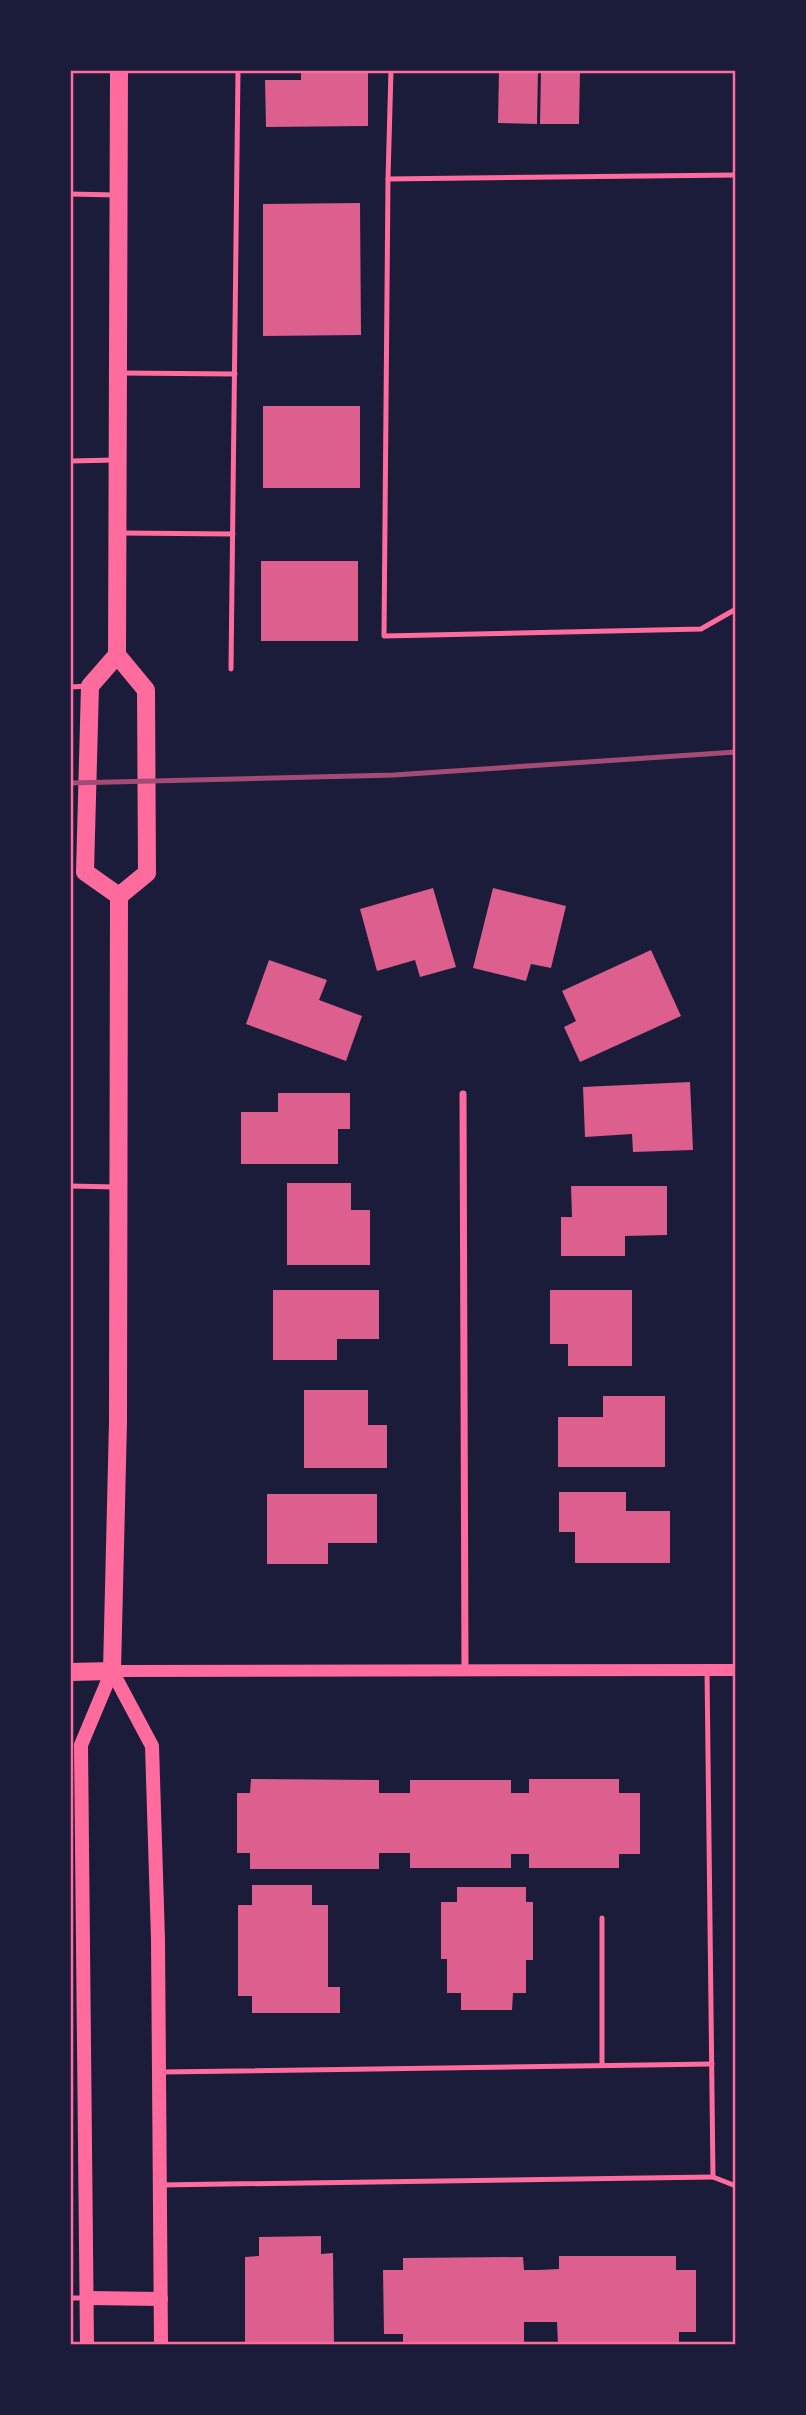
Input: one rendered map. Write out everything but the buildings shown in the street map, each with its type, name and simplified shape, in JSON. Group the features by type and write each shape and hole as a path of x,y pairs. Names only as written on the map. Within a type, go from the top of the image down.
{"main road":[{"path":"119,70 117,655 90,686 85,872 119,896"},
{"path":"117,655 146,690 147,873 119,896"},
{"path":"87,2345 81,1745 112,1671 118,1422 119,896"},
{"path":"70,1672 112,1671"},
{"path":"112,1671 152,1746 161,2345"},
{"path":"87,2298 161,2299"}],"street":[{"path":"463,1094 466,1670"},
{"path":"112,1671 736,1670"}],"lane":[{"path":"231,669 238,70"},
{"path":"391,70 384,636 701,629 736,609"},
{"path":"388,179 736,175"},
{"path":"70,194 119,195"},
{"path":"119,373 234,374"},
{"path":"70,461 119,460"},
{"path":"119,533 233,534"},
{"path":"70,687 90,686"},
{"path":"70,1186 118,1187"},
{"path":"707,1670 713,2177"},
{"path":"602,1918 602,2066"},
{"path":"159,2073 712,2064"},
{"path":"160,2185 713,2177 736,2186"},
{"path":"70,2298 87,2298"}],"railway":[{"path":"70,783 394,775 736,752"}]}
